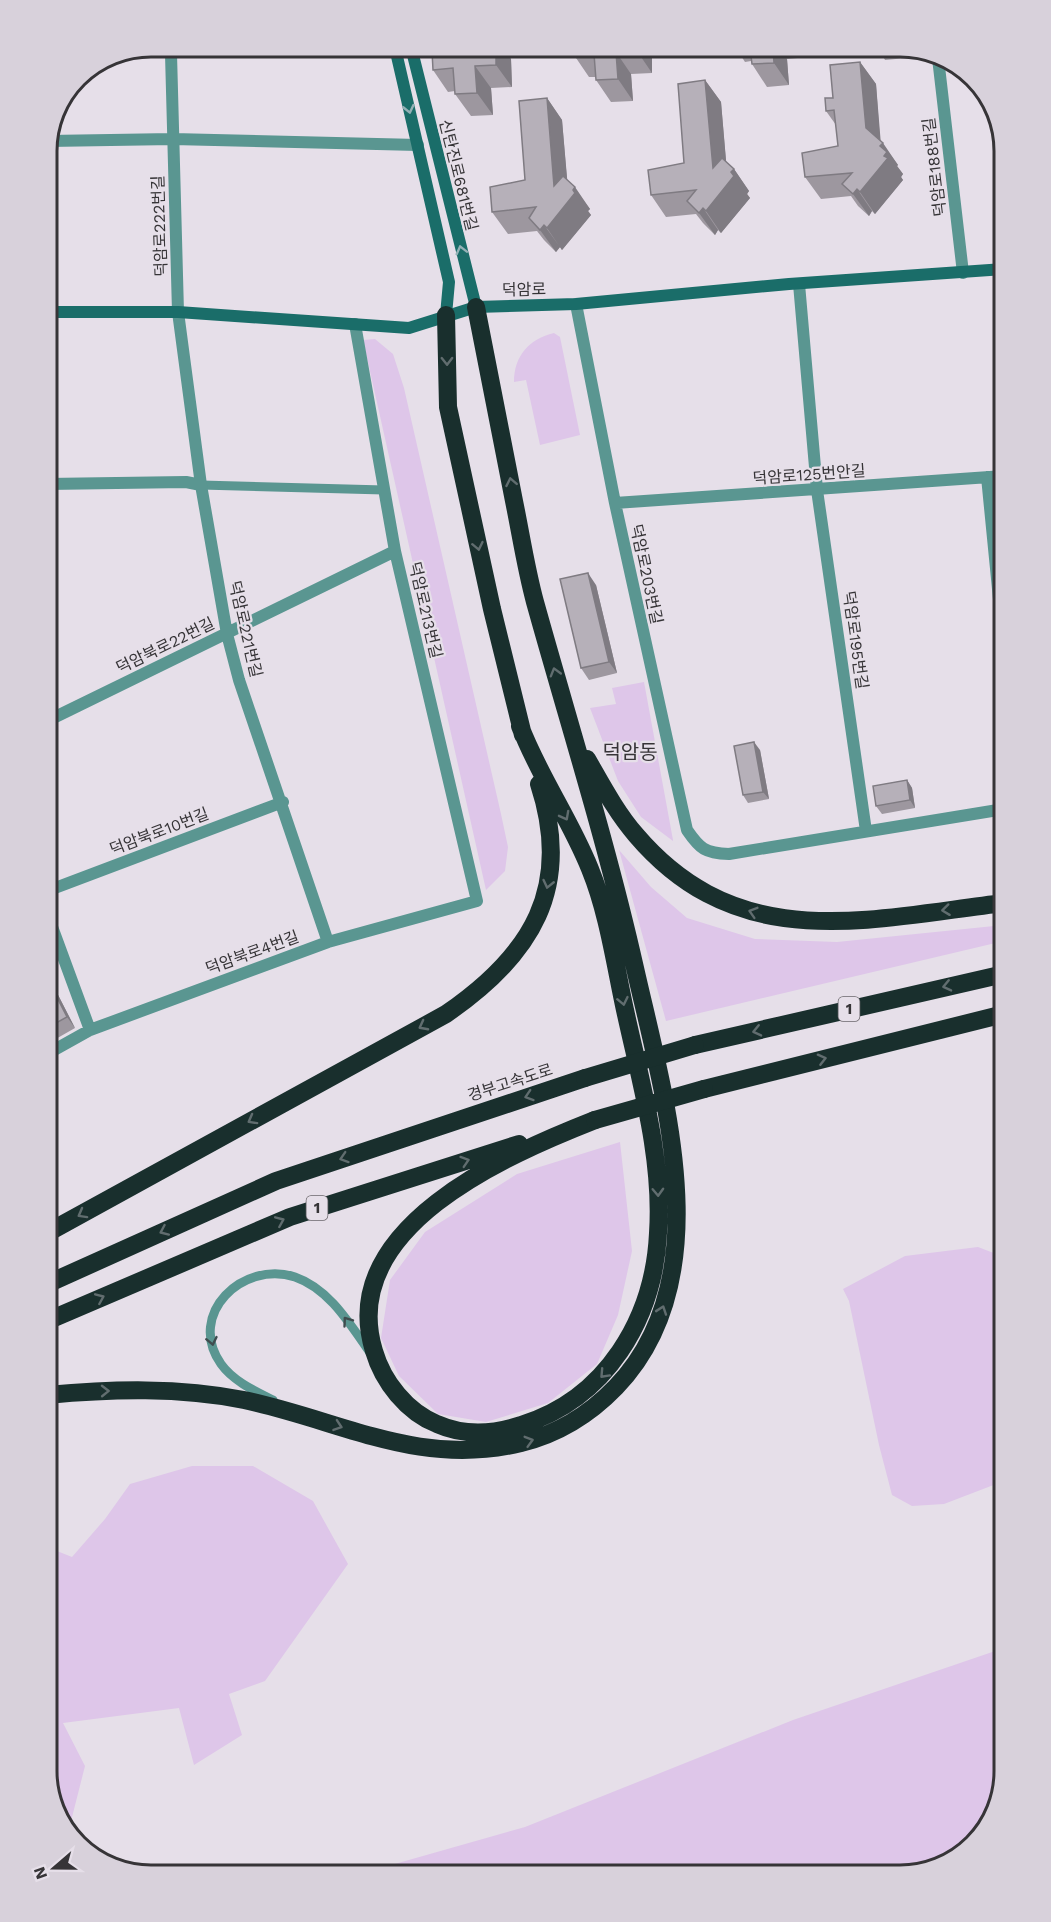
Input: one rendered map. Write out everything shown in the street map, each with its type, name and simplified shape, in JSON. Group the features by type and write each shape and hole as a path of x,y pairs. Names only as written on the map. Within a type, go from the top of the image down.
{"highway":[{"path":"57,1394 98,1391 186,1393 238,1399 296,1413 387,1442 414,1447 465,1450 519,1443 559,1430 584,1416 609,1394 638,1362 655,1329 667,1293 674,1251 675,1180 669,1123 617,889 533,595 476,307"},
{"path":"57,1227 446,1014 497,973 535,920 548,888 553,858 546,808 520,726 448,407 446,315"},
{"path":"520,726 540,772 590,869 618,974 656,1161 658,1234 652,1278 631,1336 610,1368 568,1404 523,1425 480,1433 436,1424 410,1407 381,1368 369,1324 371,1293 382,1264 400,1236 424,1213 470,1181 525,1150 595,1120"},
{"path":"571,728 608,796 635,834 667,867 702,891 729,904 774,918 825,923 994,904"},
{"name":"경부고속도로","path":"57,1279 276,1181 585,1078 695,1045 994,977"},
{"name":"1","path":"57,1316 290,1217 595,1120 705,1089 994,1017"}],"street":[{"name":"덕암로222번길","path":"171,57 178,312"},
{"name":"신탄진로681번길","path":"397,57 449,282 446,315"},
{"name":"신탄진로681번길","path":"414,57 476,307"},
{"name":"덕암로188번길","path":"939,66 963,273"},
{"name":"신탄진로681번길","path":"173,139 418,144"},
{"path":"58,141 173,139"},
{"name":"덕암로","path":"57,312 178,312 409,328 476,307 576,304 799,284 994,270"},
{"name":"덕암로195번길","path":"799,284 817,490 866,831"},
{"name":"덕암로203번길","path":"576,304 615,503 687,830 699,847 714,853 729,854 866,831"},
{"name":"덕암로221번길","path":"178,312 201,485 226,634 239,680 328,942"},
{"name":"덕암로213번길","path":"355,324 395,551 477,901"},
{"path":"987,477 994,544"},
{"name":"덕암로125번안길","path":"615,503 994,477"},
{"path":"57,484 186,482 201,485"},
{"name":"덕암북로22번길","path":"57,717 395,551"},
{"name":"덕암북로10번길","path":"57,887 282,802"},
{"path":"866,831 994,811"},
{"name":"덕암북로4번길","path":"57,1048 90,1030 328,942 477,901"},
{"path":"57,940 90,1030"}],"lane":[{"path":"201,485 384,490"},
{"path":"296,1413 237,1379 222,1365 215,1354 210,1337 211,1317 219,1300 235,1286 254,1278 276,1275 295,1277 305,1282 339,1310 381,1368"}],"shaded area":[{"path":"554,333 560,337 580,435 540,445 526,380 514,382 515,373 520,357 530,344"},
{"path":"375,339 393,354 404,388 508,847 505,871 486,890 363,340"},
{"path":"644,682 673,841 641,817 618,781 590,708 616,704 612,688"},
{"path":"619,850 651,887 687,918 755,939 837,942 994,926 994,943 666,1021"},
{"path":"620,1142 632,1251 618,1315 597,1364 548,1403 486,1422 438,1414 399,1376 381,1338 390,1280 425,1232 517,1174"},
{"path":"978,1247 994,1253 994,1485 944,1504 912,1506 892,1495 879,1445 849,1301 843,1289 905,1256"},
{"path":"192,1466 253,1466 313,1501 348,1564 265,1681 229,1694 242,1735 194,1765 179,1708 63,1723 85,1766 71,1820 64,1807 59,1790 57,1771 57,1551 72,1557 105,1519 130,1484"},
{"path":"994,1651 994,1771 992,1790 984,1813 971,1833 957,1846 936,1858 900,1865 391,1865 525,1827 793,1720"}],"building":[{"path":"432,57 496,57 496,65 475,66 477,93 455,94 453,68 433,70"},
{"path":"594,57 616,57 618,79 596,80"},
{"path":"751,57 774,57 774,63 752,64"},
{"path":"860,62 866,128 883,143 880,146 887,152 884,156 888,158 860,192 857,189 853,194 842,184 852,173 805,177 802,153 838,146 834,110 826,111 825,98 833,98 830,65"},
{"path":"705,80 713,168 722,158 734,169 731,172 734,176 706,211 703,208 699,213 687,201 696,190 651,195 648,170 684,163 678,84"},
{"path":"547,98 554,186 563,176 575,187 573,190 575,193 547,228 544,225 540,230 529,218 536,207 492,212 490,187 525,180 519,101"},
{"path":"588,573 609,662 581,668 560,579"},
{"path":"754,742 763,792 743,795 734,746"},
{"path":"907,780 910,800 876,806 873,786"},
{"path":"57,998 67,1017 57,1022"}],"district":[{"name":"덕암동","path":"630,752"}]}
